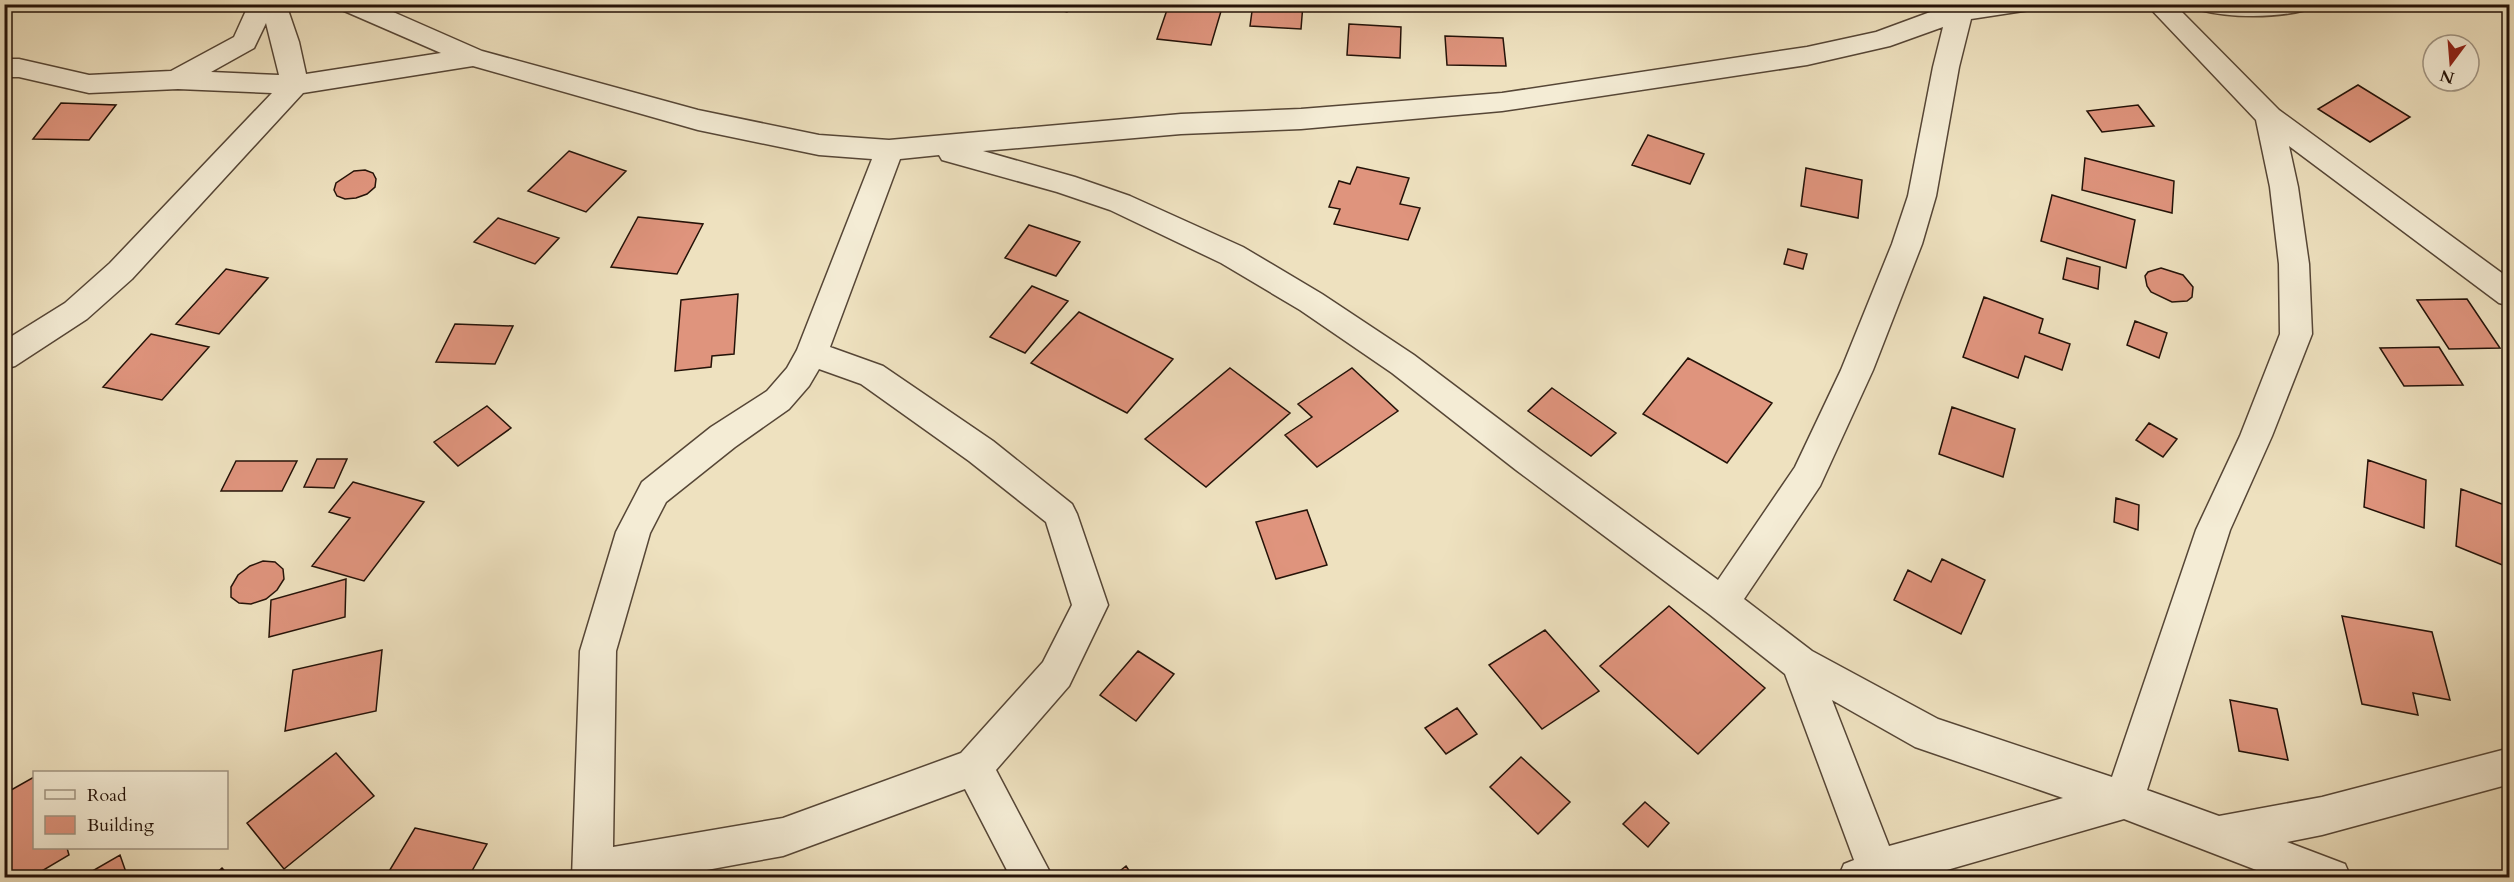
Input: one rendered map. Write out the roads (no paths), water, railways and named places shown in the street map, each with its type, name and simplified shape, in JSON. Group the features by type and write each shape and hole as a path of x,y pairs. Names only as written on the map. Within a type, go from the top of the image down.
{"street":[{"path":"178,80 245,42 262,4"},
{"path":"273,4 286,42 296,85"},
{"path":"358,6 473,57 698,120 819,145 889,150 933,148 1181,124 1323,118 1502,102 1807,56 1881,40 1962,8 2021,4"},
{"path":"2159,4 2269,117 2510,295"},
{"path":"2210,4 2242,7 2297,4"},
{"path":"1722,603 1808,476 1857,370 1907,244 1922,196 1946,68 1962,8"},
{"path":"4,68 19,68 89,84 178,80 296,85 473,57"},
{"path":"4,357 76,311 121,271 296,85"},
{"path":"2124,800 2213,530 2256,436 2296,334 2293,253 2284,187 2269,117"},
{"path":"933,148 1065,184 1120,203 1232,255 1311,302 1403,364 1799,663 1928,734 2124,800 2331,878"},
{"path":"812,353 872,375 981,451 1060,514 1090,605 1056,674 974,767 783,837 592,874 598,651 633,532 654,492 723,437 778,400 798,378 812,353 889,150"},
{"path":"1799,663 1873,875 2124,800"},
{"path":"2219,835 2322,816 2510,766"},
{"path":"974,767 1033,878"}]}
